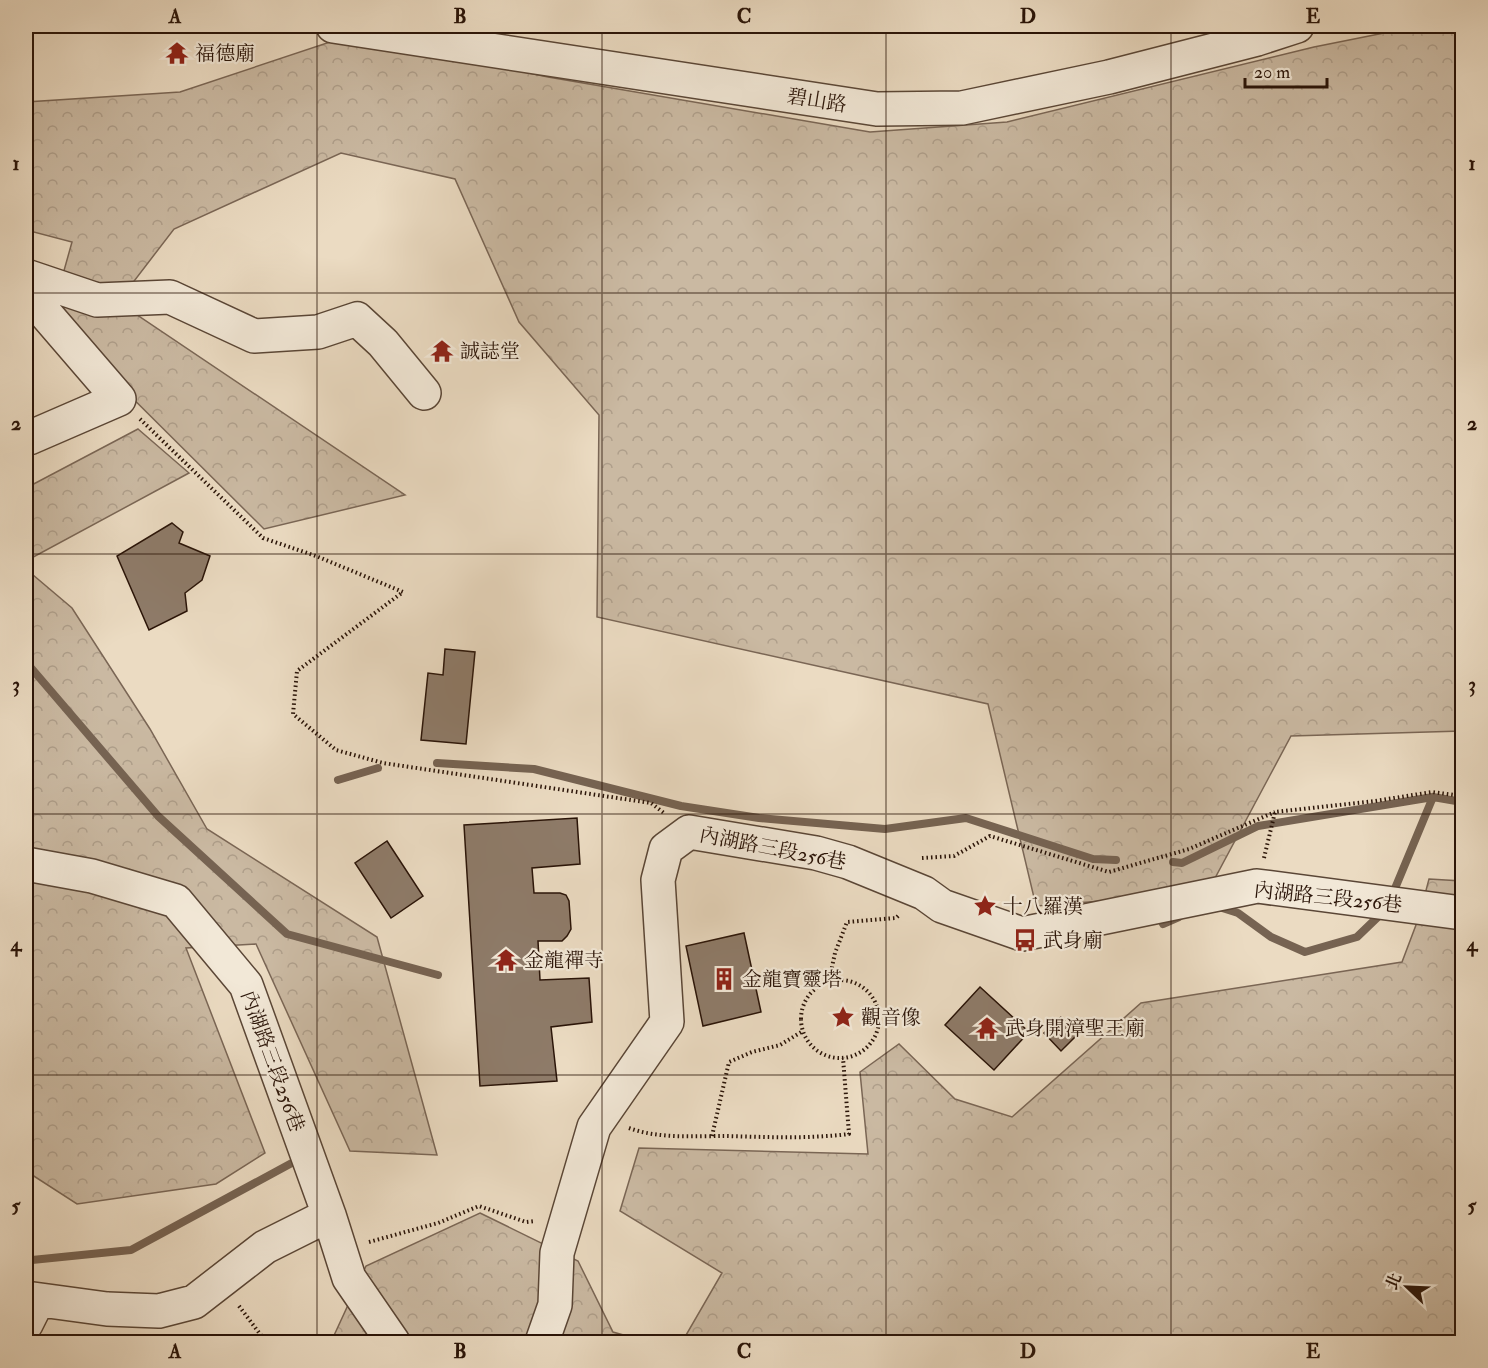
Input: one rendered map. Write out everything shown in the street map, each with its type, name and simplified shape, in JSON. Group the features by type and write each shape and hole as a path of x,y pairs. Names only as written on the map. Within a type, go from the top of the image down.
{"street":[{"name":"碧山路","path":"333,26 877,109 962,108 1109,77 1257,39 1297,26"},
{"path":"26,276 97,300 170,297 254,336 318,332 357,319 383,343 424,393"},
{"path":"26,291 119,399 29,438"},
{"name":"內湖路三段256巷","path":"542,1342 555,1305 557,1253 594,1127 668,1022 658,880 666,849 689,832 816,853 848,861 924,893 942,906 1022,934 1257,886 1462,913"},
{"name":"內湖路三段256巷","path":"26,864 92,876 176,901 246,985 329,1215 349,1278 393,1342"},
{"path":"30,1307 159,1311 194,1302 265,1247 329,1215"}],"path":[{"path":"119,399 263,538 316,556 403,592 297,671 293,714 336,750 383,763 651,803 689,832"},
{"path":"919,858 954,856 990,836 1109,872 1189,849 1274,813 1432,792 1462,796"},
{"path":"1269,836 1274,813"},
{"path":"829,981 835,953 847,922 896,918 924,893"},
{"path":"848,980 860,984 877,1003 880,1016 878,1029 873,1041 863,1051 843,1058 825,1056 813,1048 803,1031 801,1013 805,1000 812,990 829,981 848,980"},
{"path":"712,1136 729,1062 752,1052 780,1046 803,1031"},
{"path":"601,1117 642,1133 821,1137 849,1134 843,1058"},
{"path":"341,1250 438,1223 479,1206 526,1222 566,1219"},
{"path":"221,1281 266,1342"}],"green space":[{"path":"1419,26 1462,26 1462,731 1291,736 1207,893 1036,906 988,704 597,617 599,415 519,322 455,179 341,153 174,229 118,302 405,495 264,529 51,317 72,242 26,230 26,102 180,92 348,36 548,77 870,132 1007,122 1314,47"},
{"path":"138,429 189,473 26,561 26,488"},
{"path":"26,569 72,608 150,729 207,829 377,937 437,1155 350,1151 256,944 186,948 265,1153 216,1184 77,1204 26,1171"},
{"path":"1429,879 1462,881 1462,1342 682,1342 722,1273 620,1211 639,1148 868,1154 860,1072 899,1044 955,1099 1012,1117 1141,1003 1402,962 1419,917"},
{"path":"480,1213 578,1261 613,1332 648,1342 331,1342 366,1266"}],"building":[{"path":"172,523 183,532 179,543 210,556 202,580 185,593 187,611 149,630 117,556"},
{"path":"445,649 475,652 466,744 421,740 428,673 443,675"},
{"name":"金龍禪寺","path":"577,818 580,864 532,868 534,893 566,895 569,901 571,929 562,941 538,941 540,980 589,978 592,1022 551,1027 557,1081 480,1086 464,825"},
{"path":"387,841 423,896 391,918 355,863"},
{"name":"金龍寶靈塔","path":"744,933 761,1012 703,1026 686,946"},
{"name":"武身開漳聖王廟","path":"980,987 1029,1032 994,1070 945,1025"},
{"path":"1061,1017 1078,1034 1061,1051 1044,1033"}],"waterway":[{"path":"26,662 158,816 287,934 438,975"},
{"path":"437,763 534,769 681,806 759,818 885,829 966,818 1093,859 1116,860"},
{"path":"338,780 378,768"},
{"path":"1173,862 1182,863 1258,826 1433,797 1462,802"},
{"path":"1391,898 1433,797"},
{"path":"1216,906 1238,913 1271,937 1305,952 1357,937 1383,912"},
{"path":"1163,924 1179,917"},
{"path":"26,1257 32,1260 131,1250 301,1158"}],"place":[{"name":"福德廟","path":"177,53"},
{"name":"誠誌堂","path":"442,351"},
{"name":"十八羅漢","path":"985,906"},
{"name":"武身廟","path":"1025,940"},
{"name":"金龍禪寺","path":"506,960"},
{"name":"金龍寶靈塔","path":"724,979"},
{"name":"觀音像","path":"843,1017"},
{"name":"武身開漳聖王廟","path":"987,1028"}]}
